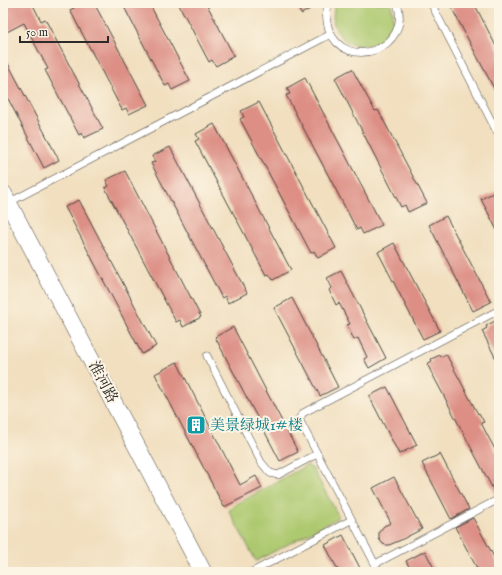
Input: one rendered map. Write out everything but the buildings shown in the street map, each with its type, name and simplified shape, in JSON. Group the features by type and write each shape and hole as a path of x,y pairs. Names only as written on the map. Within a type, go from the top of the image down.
{"street":[{"name":"淮河路","path":"6,198 202,572"}],"lane":[{"path":"329,3 326,15 327,24 332,34 341,45 348,50 365,53 387,44 396,31 399,15 397,3"},
{"path":"430,3 499,136"},
{"path":"6,198 332,34"},
{"path":"499,310 303,413 299,419 375,564 499,498"},
{"path":"207,356 261,462 270,473 278,474 317,454"},
{"path":"252,572 351,520"}],"green space":[{"path":"336,3 390,3 393,16 391,28 384,37 375,43 364,46 353,44 343,38 335,27 333,15"},
{"path":"307,465 313,469 338,515 336,519 256,561 229,511 233,506"}],"place":[{"name":"美景绿城1#楼","path":"196,425"}]}
